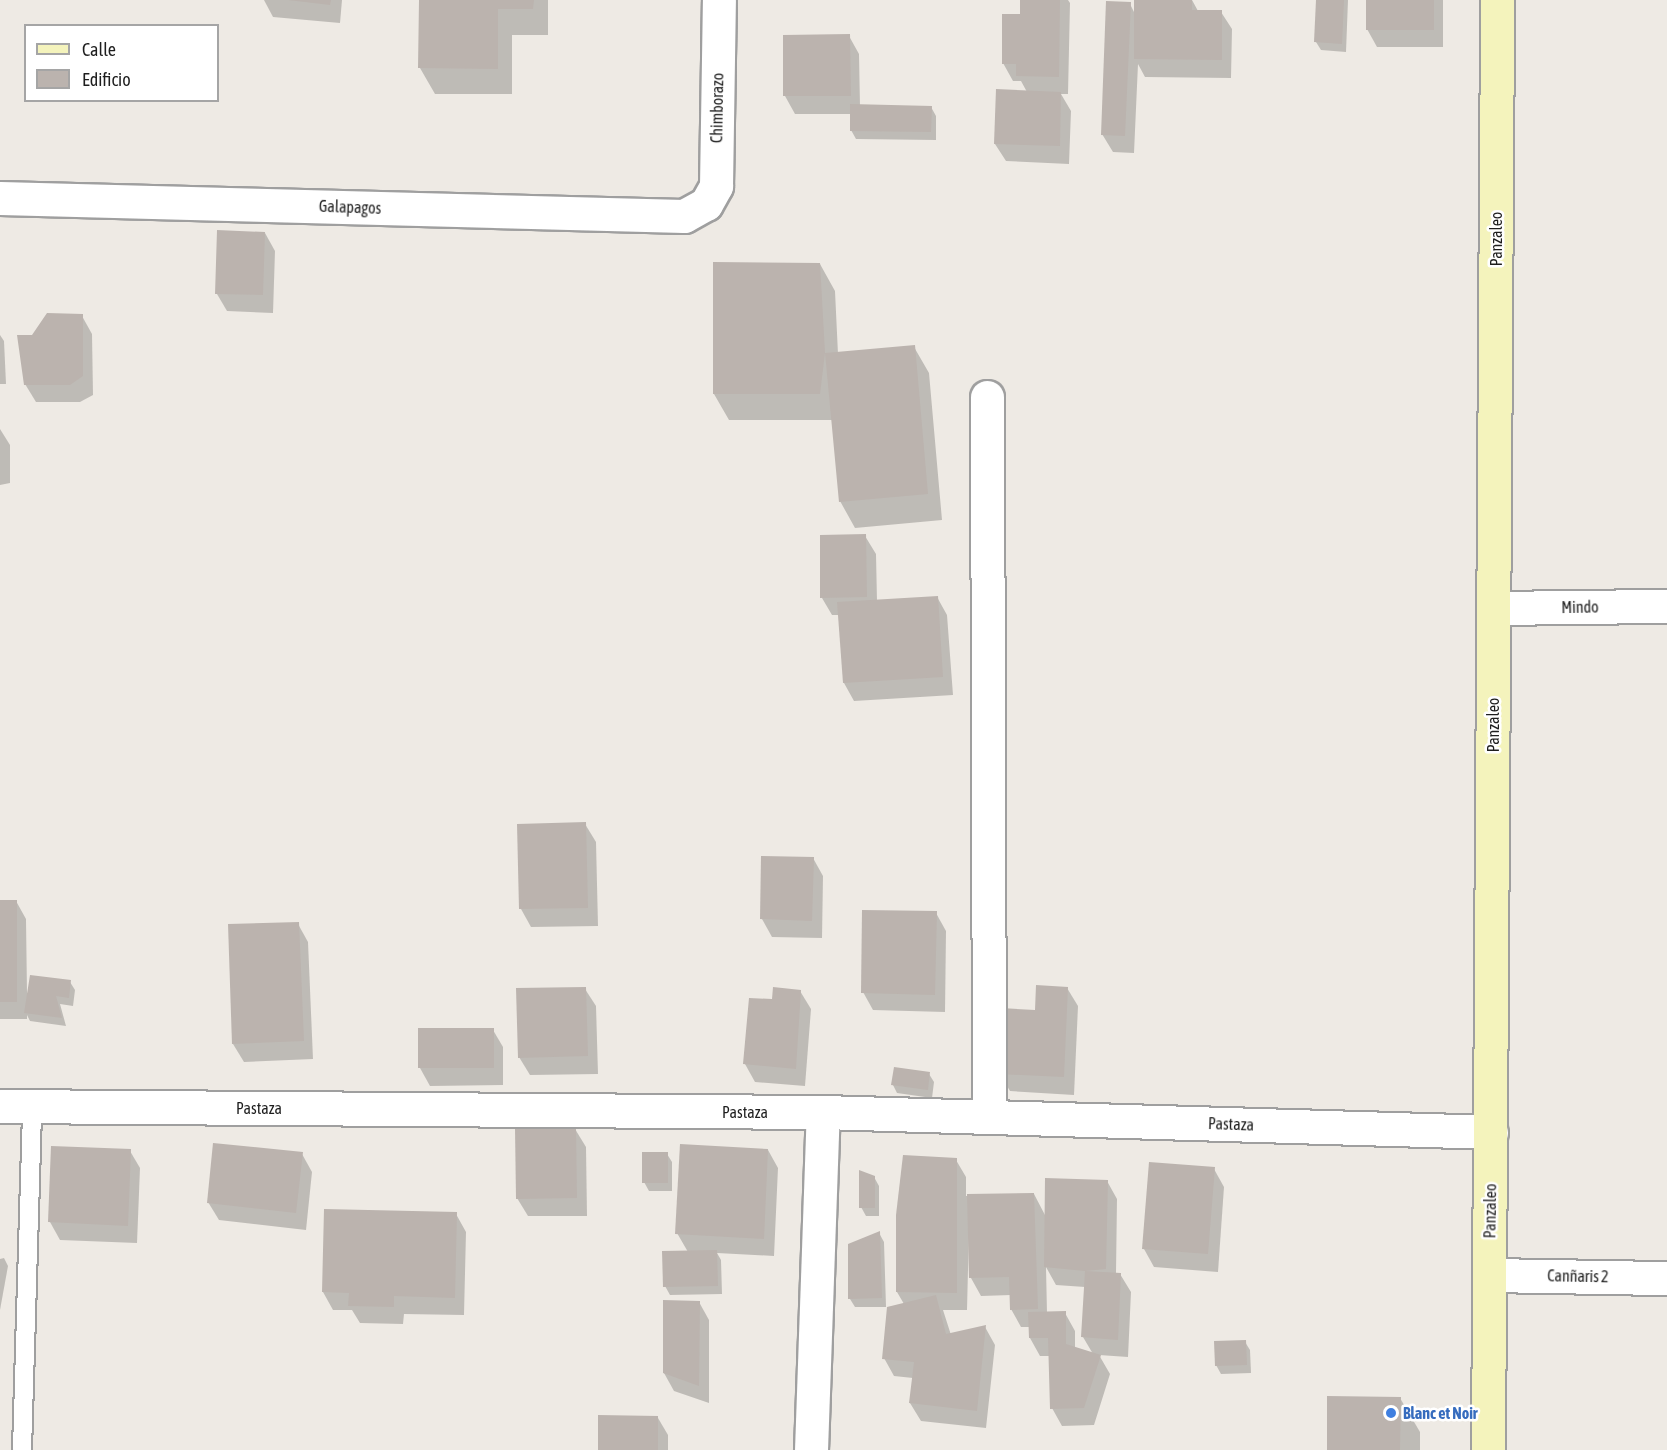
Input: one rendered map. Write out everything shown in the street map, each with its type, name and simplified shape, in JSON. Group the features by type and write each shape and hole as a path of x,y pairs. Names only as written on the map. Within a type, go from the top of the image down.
{"street":[{"name":"Chimborazo","path":"700,210 716,186 719,0"},
{"name":"Panzaleo","path":"1488,1450 1497,0"},
{"name":"Galapagos","path":"0,198 670,216 700,210"},
{"path":"987,397 990,1117"},
{"name":"Mindo","path":"1494,608 1667,606"},
{"name":"Pastaza","path":"0,1106 823,1112 1491,1132"},
{"path":"811,1450 823,1112"},
{"name":"Canñaris 2","path":"1489,1275 1667,1278"}],"lane":[{"path":"22,1450 32,1106"}],"building":[{"path":"288,0 331,0 330,5"},
{"path":"419,0 534,0 533,9 498,9 498,69 418,68"},
{"path":"1020,0 1060,0 1059,77 1016,76 1016,64 1002,64 1002,14 1020,14"},
{"path":"1134,0 1192,0 1192,10 1222,10 1222,60 1134,59"},
{"path":"1316,0 1344,0 1342,44 1314,42"},
{"path":"1366,0 1434,0 1434,30 1366,30"},
{"path":"1106,1 1131,2 1125,136 1101,135"},
{"path":"850,34 851,96 783,96 783,35"},
{"path":"996,89 1061,92 1060,146 994,144"},
{"path":"850,104 932,106 931,132 850,131"},
{"path":"217,230 265,232 263,295 215,294"},
{"path":"713,262 820,263 825,353 820,394 713,394"},
{"path":"47,313 83,314 83,376 70,385 24,385 17,335 32,335"},
{"path":"915,345 928,494 839,502 825,353"},
{"path":"866,534 867,597 820,598 820,535"},
{"path":"938,596 943,677 843,683 837,602"},
{"path":"586,822 588,908 519,909 517,824"},
{"path":"761,856 814,857 812,921 760,919"},
{"path":"0,900 17,900 17,1002 0,1002"},
{"path":"862,910 937,911 935,995 861,993"},
{"path":"299,922 304,1041 232,1044 228,924"},
{"path":"30,975 71,980 69,998 56,996 62,1018 24,1013"},
{"path":"1036,985 1068,987 1064,1077 998,1074 1001,1008 1035,1010"},
{"path":"586,987 588,1056 518,1058 516,988"},
{"path":"773,987 801,990 796,1069 743,1064 749,998 772,999"},
{"path":"418,1028 494,1028 494,1068 418,1068"},
{"path":"894,1067 930,1072 928,1090 891,1085"},
{"path":"515,1128 576,1128 577,1198 516,1199"},
{"path":"213,1143 303,1152 296,1213 207,1203"},
{"path":"680,1144 768,1149 764,1239 675,1234"},
{"path":"51,1146 131,1149 128,1226 48,1222"},
{"path":"642,1152 668,1152 668,1183 642,1183"},
{"path":"903,1155 957,1158 957,1293 896,1292 896,1215"},
{"path":"1149,1162 1215,1167 1208,1254 1142,1249"},
{"path":"859,1170 875,1176 875,1208 859,1208"},
{"path":"1045,1178 1108,1180 1106,1269 1085,1271 1044,1267"},
{"path":"1034,1193 1038,1309 1010,1310 1009,1277 969,1278 967,1194"},
{"path":"324,1209 457,1212 455,1298 394,1296 394,1307 348,1306 349,1293 322,1292"},
{"path":"880,1231 882,1298 848,1299 848,1244"},
{"path":"717,1250 718,1286 663,1287 662,1251"},
{"path":"1085,1271 1121,1273 1118,1340 1081,1337"},
{"path":"936,1295 946,1334 986,1325 977,1411 909,1403 914,1362 882,1359 887,1307"},
{"path":"663,1300 700,1301 699,1386 663,1373"},
{"path":"1066,1311 1066,1344 1101,1355 1084,1408 1050,1409 1048,1338 1029,1338 1028,1312"},
{"path":"1246,1340 1247,1365 1215,1366 1214,1341"},
{"path":"1327,1396 1401,1397 1400,1450 1327,1450"},
{"path":"598,1415 658,1416 658,1450 598,1450"}],"place":[{"name":"Blanc et Noir","path":"1391,1413"}]}
